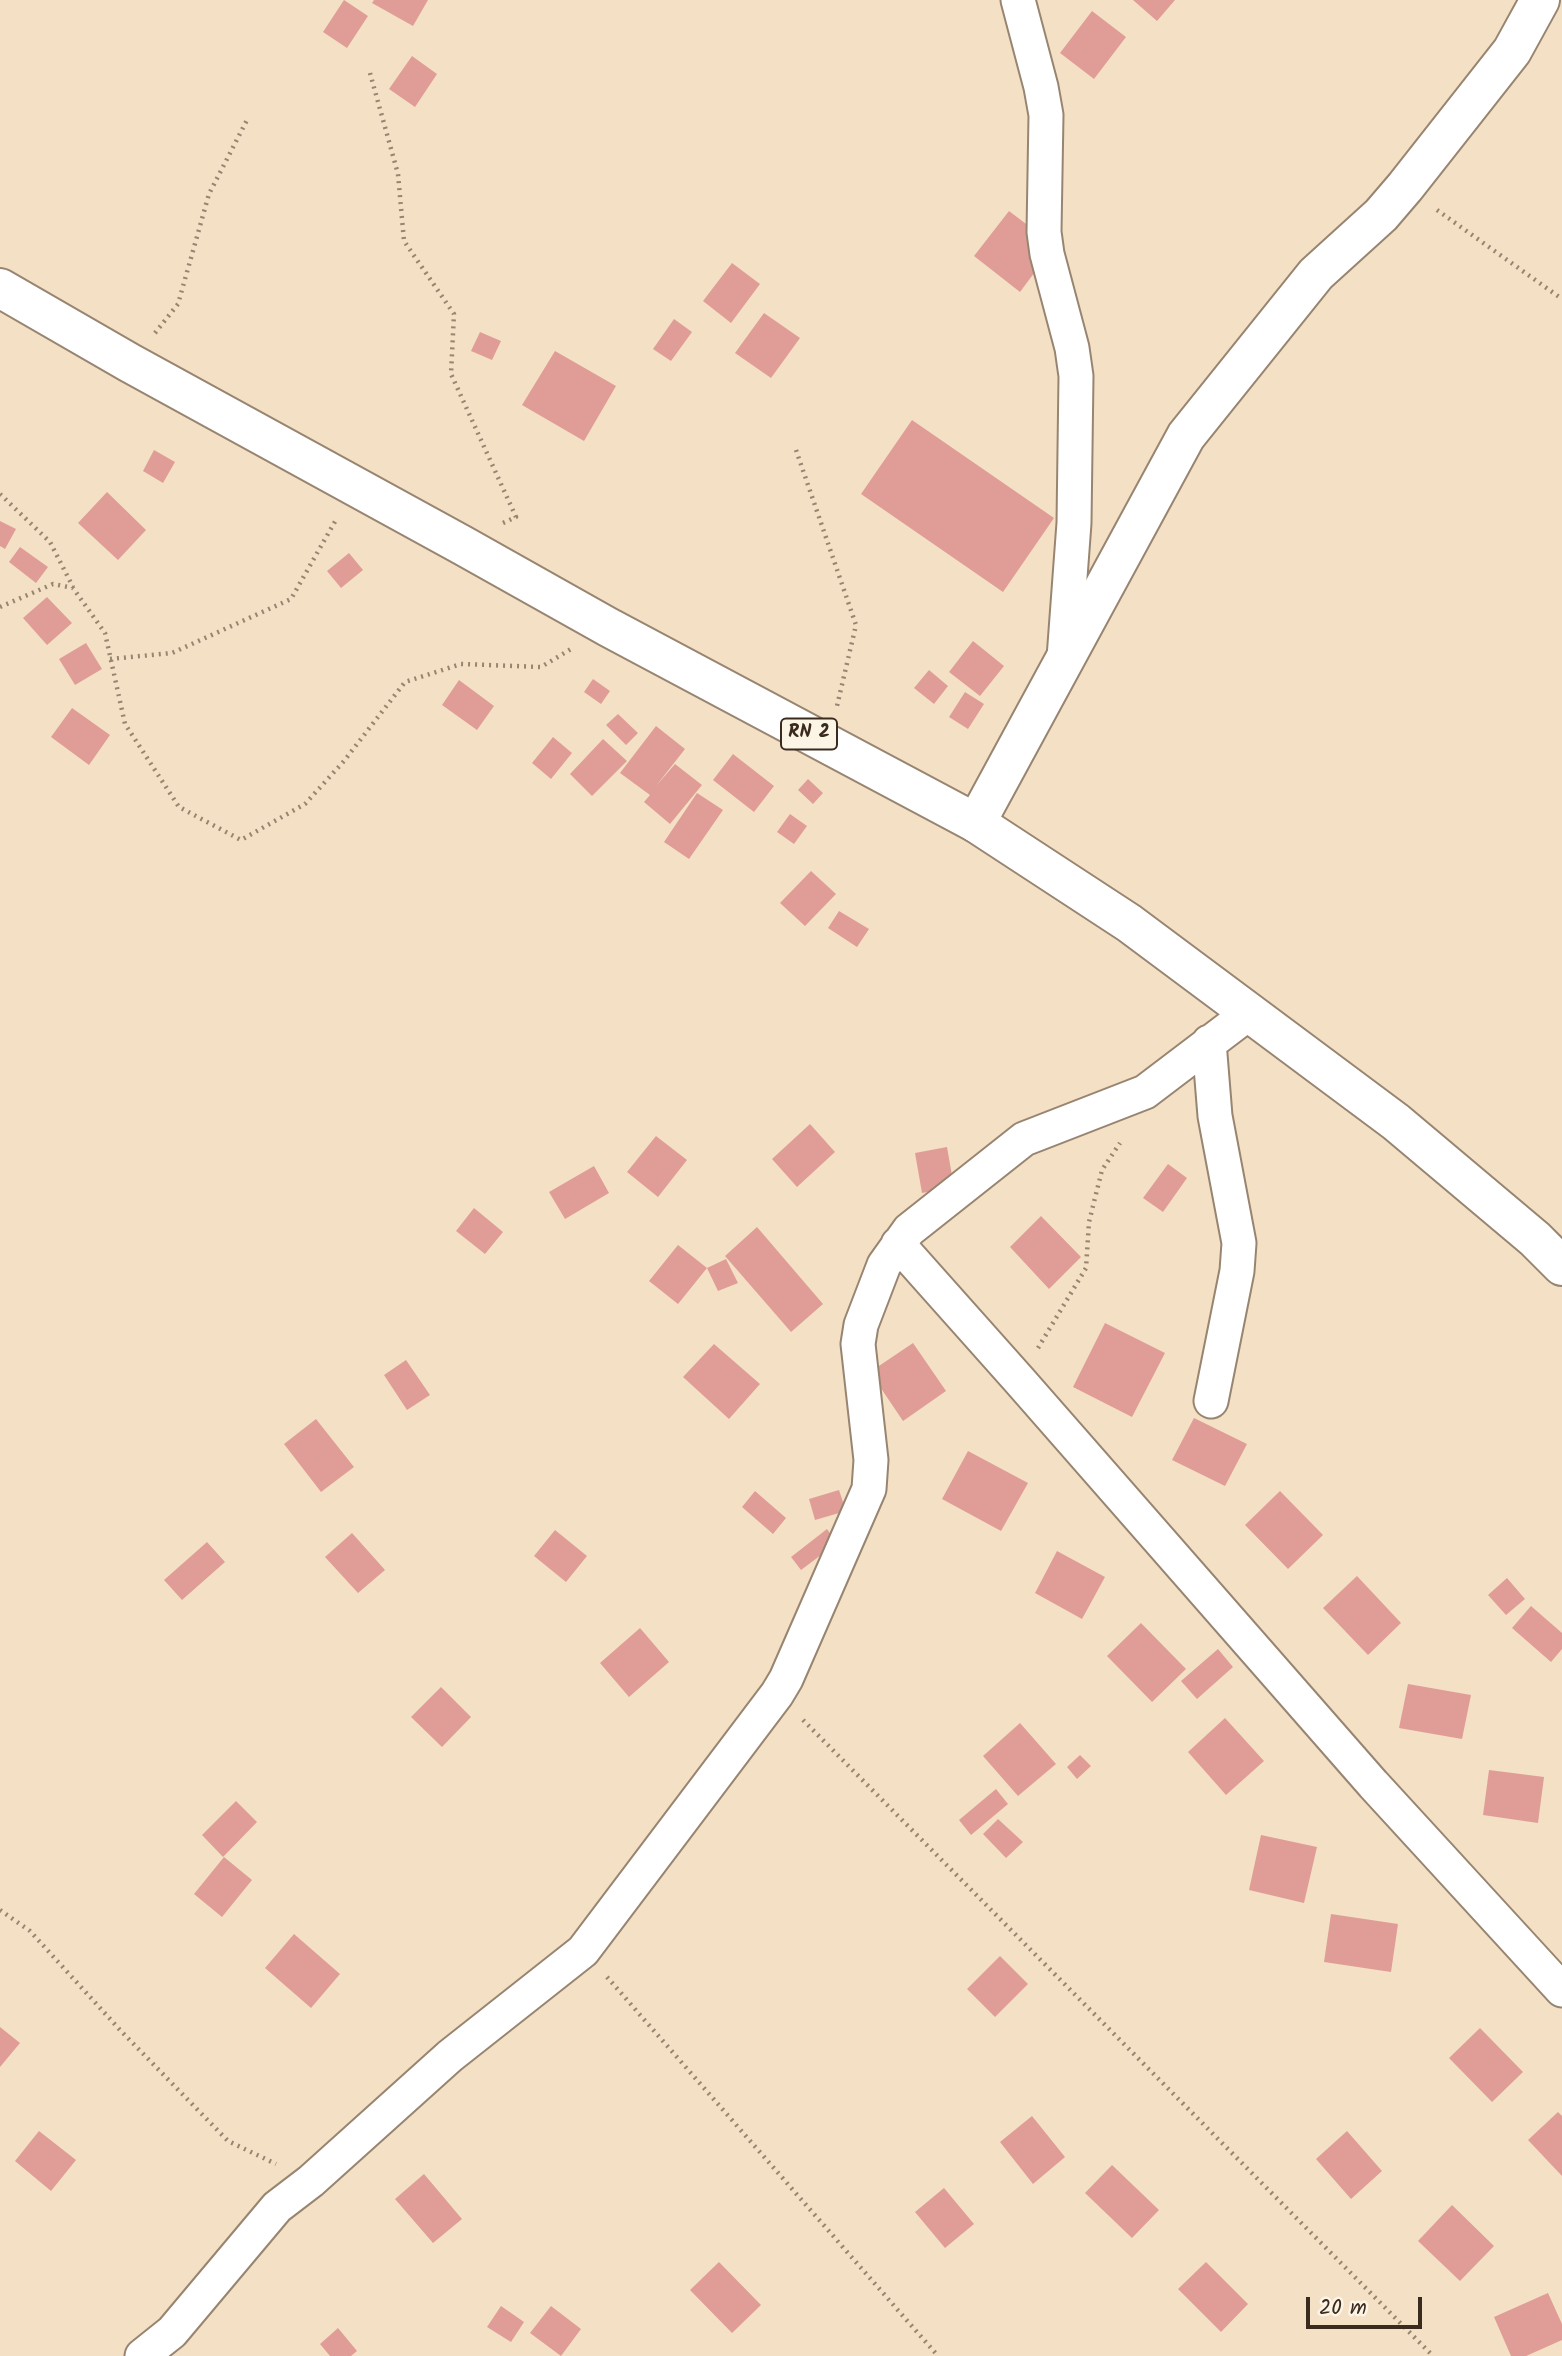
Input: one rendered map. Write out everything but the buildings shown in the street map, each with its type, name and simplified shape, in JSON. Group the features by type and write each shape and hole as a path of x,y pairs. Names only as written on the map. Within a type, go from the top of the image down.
{"main road":[{"path":"976,823 1186,436 1316,274 1381,215 1405,187 1512,51 1539,0"},
{"name":"RN 2","path":"0,288 608,628 976,823 1129,923 1402,1127 1535,1239 1562,1266"}],"street":[{"path":"1018,0 1046,115 1044,233 1072,348 1076,376 1074,523 1064,661"},
{"path":"142,2356 172,2332 269,2214 450,2056 583,1951 777,1694 869,1489 871,1460 858,1344 861,1325 884,1265 909,1230 1024,1139 1155,1085 1249,1013"},
{"path":"1209,1042 1215,1115 1239,1243 1237,1271 1211,1401"},
{"path":"898,1244 1373,1784 1562,1990"}],"path":[{"path":"370,73 398,174 404,241 454,314 451,374 516,517 462,545"},
{"path":"130,363 178,304 209,194 247,120"},
{"path":"1405,187 1562,299"},
{"path":"796,450 856,625 828,745"},
{"path":"110,659 172,653 291,599 356,486"},
{"path":"0,494 50,542 73,588 105,633 125,724 178,807 241,840 305,804 344,761 405,682 461,664 541,667 608,628"},
{"path":"0,607 53,584 73,588"},
{"path":"1020,1381 1086,1268 1089,1222 1102,1170 1124,1137 1144,1091"},
{"path":"777,1694 1433,2356"},
{"path":"0,1910 30,1931 121,2031 228,2141 311,2180"},
{"path":"583,1951 938,2356"}]}
